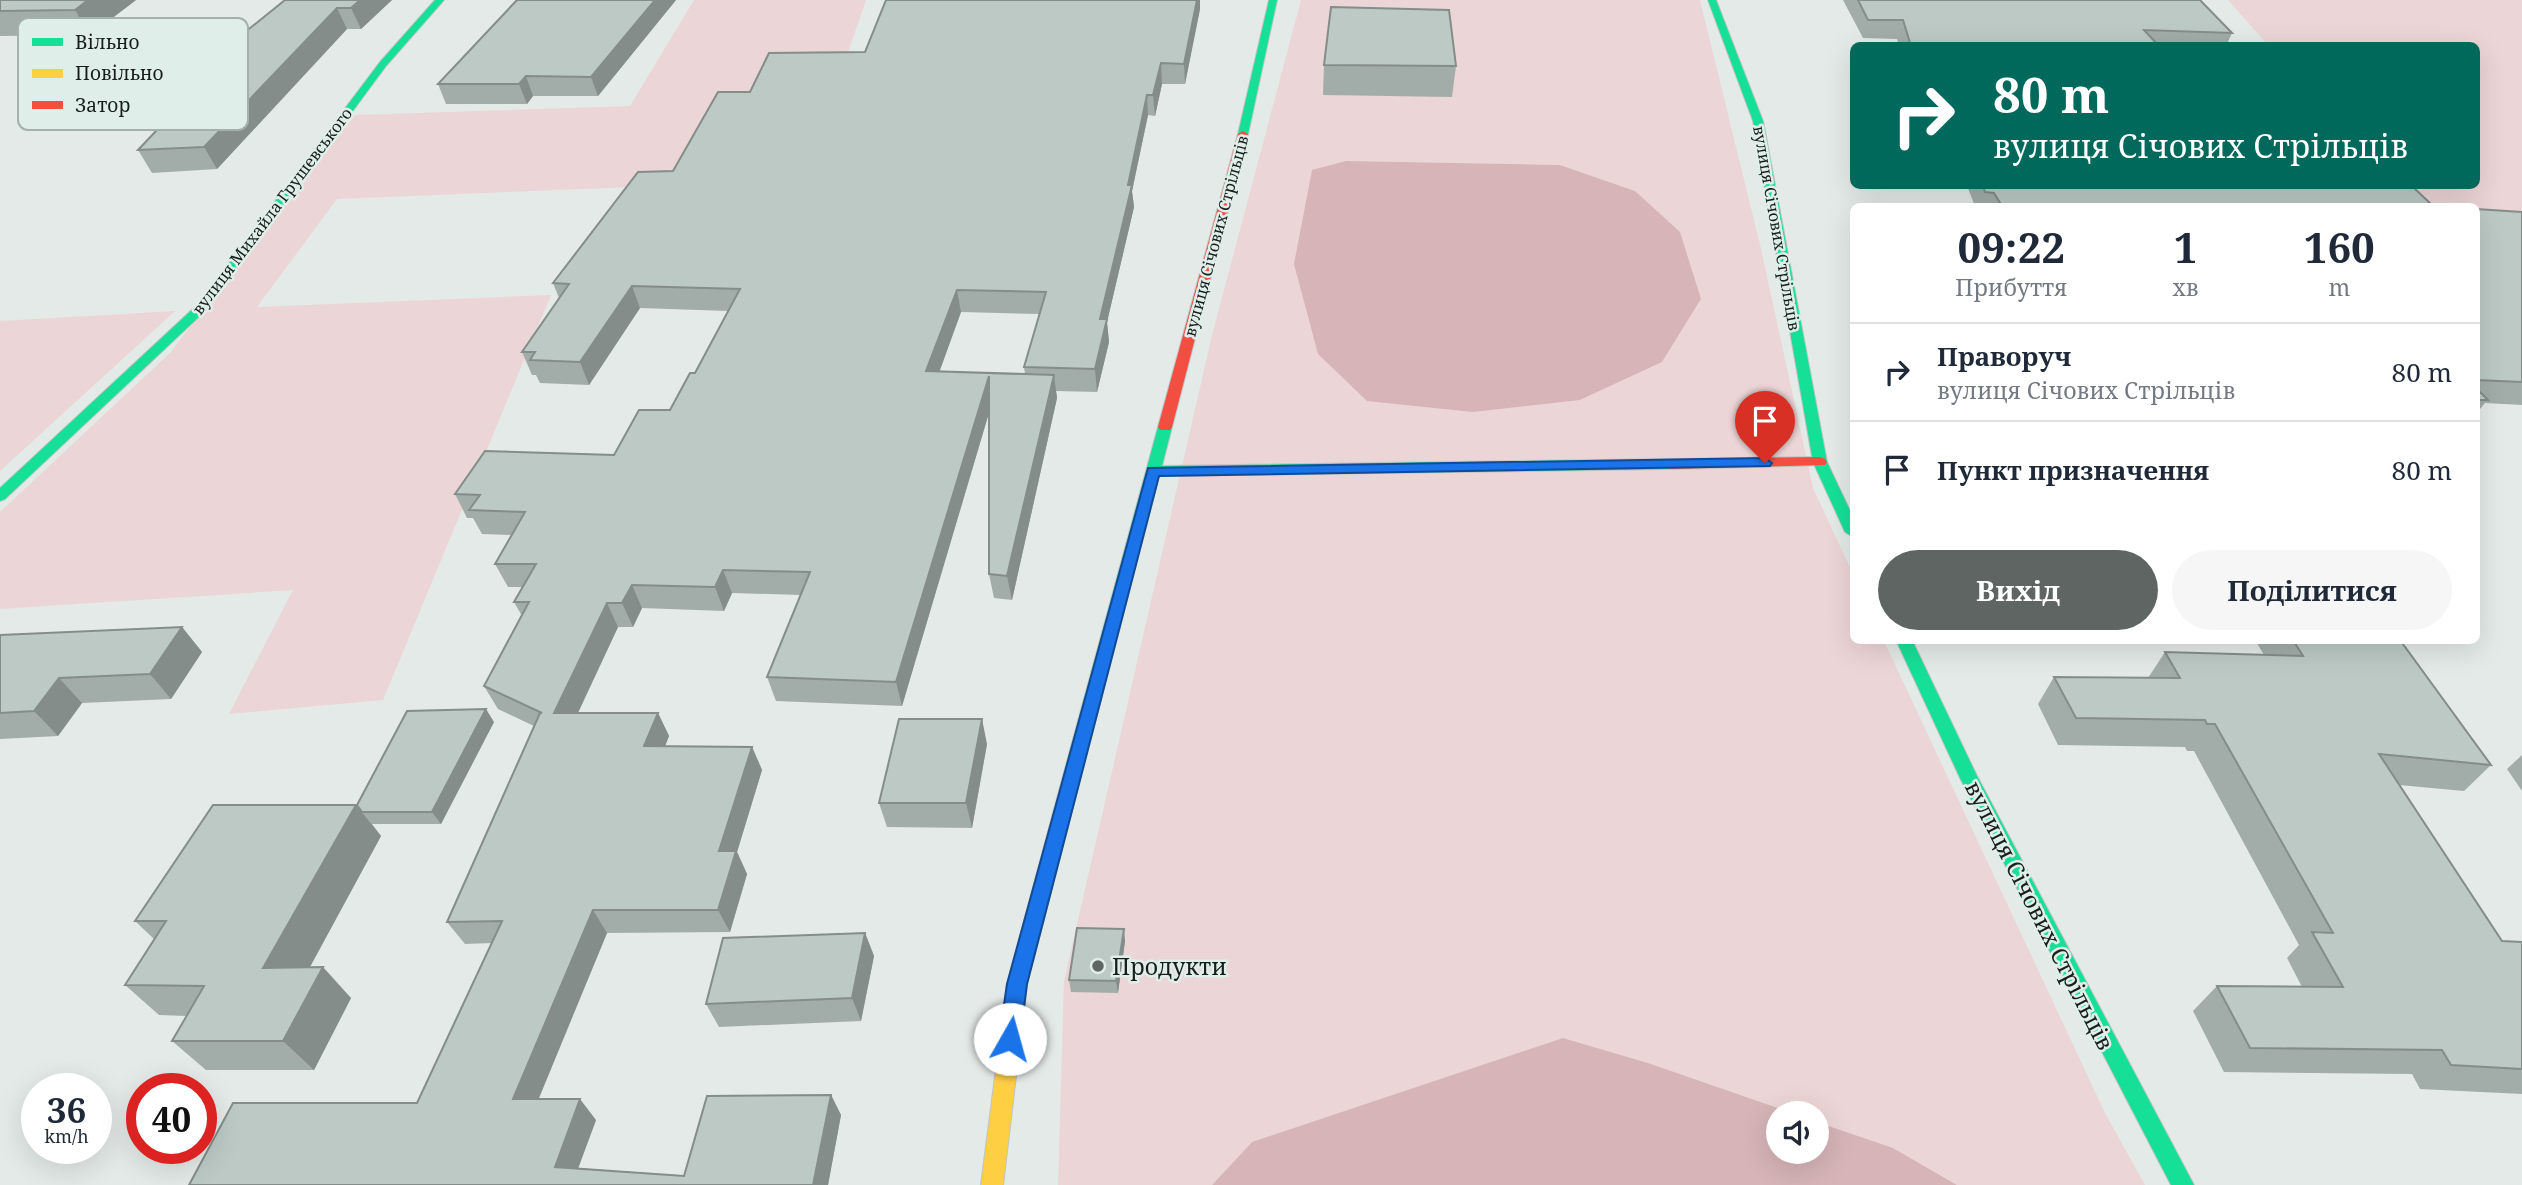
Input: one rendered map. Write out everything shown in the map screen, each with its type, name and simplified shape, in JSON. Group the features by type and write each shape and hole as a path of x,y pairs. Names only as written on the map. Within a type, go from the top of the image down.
{"street":[{"name":"вулиця Михайла Грушевського","path":"0,496 200,309 383,64 440,0"},
{"name":"вулиця Січових Стрільців","path":"992,1185 1017,984 1240,147 1273,0"},
{"name":"вулиця Січових Стрільців","path":"1712,0 1758,121 1820,462 1850,527"},
{"path":"1153,471 1820,462"},
{"name":"вулиця Січових Стрільців","path":"1906,644 1969,778 2183,1185"}],"shaded area":[{"path":"694,0 866,0 804,180 337,199 257,307 551,295 383,700 229,714 293,590 0,609 0,512 170,353 355,115 630,106"},
{"path":"1301,0 1700,0 1761,249 1813,488 1850,568 1850,644 1885,644 2105,1113 2145,1185 1957,1185 1893,1148 1829,1126 1829,1101 1766,1101 1766,1104 1648,1063 1563,1038 1252,1142 1212,1185 1058,1185 1064,981 1212,335","holes":["1346,161 1560,165 1635,191 1701,299 1662,362 1580,400"]},
{"path":"2228,0 2522,0 2522,217 2480,214 2480,203 2407,203 2395,189 2480,189 2480,42 2265,42"},
{"path":"1346,161 1560,165 1635,191 1680,232 1701,299 1662,362 1580,400 1473,412 1367,401 1318,354 1294,264 1312,170"},
{"path":"175,311 0,471 0,321"},
{"path":"1563,1038 1648,1063 1766,1104 1766,1164 1829,1164 1829,1126 1893,1148 1957,1185 1212,1185 1252,1142"}],"building":[{"path":"0,0 88,0 75,10 0,11"},
{"path":"285,0 360,0 351,8 337,8 248,101 248,30"},
{"path":"517,0 655,0 591,77 526,76 519,84 438,84"},
{"path":"886,0 1197,0 1184,64 1161,63 1153,95 1147,95 1128,185 1132,185 1100,319 1107,319 1095,369 1024,367 1046,292 957,290 926,371 1054,375 1007,576 989,574 989,376 896,682 767,677 810,572 723,570 715,587 632,585 622,603 607,603 554,713 658,713 644,746 752,747 719,851 736,851 718,910 593,910 513,1099 580,1099 555,1167 684,1176 707,1096 831,1095 813,1185 189,1185 200,1164 217,1164 217,1133 233,1103 417,1103 502,921 447,922 542,713 484,686 529,602 514,602 536,564 495,564 525,512 469,510 480,495 455,494 485,451 614,455 639,410 670,410 690,373 695,373 740,289 632,286 580,362 530,360 535,352 522,352 569,284 553,283 638,172 673,171 718,92 750,92 769,53 865,52"},
{"path":"1858,0 2200,0 2232,33 2144,30 2155,42 1910,42 1903,20 1868,20"},
{"path":"1331,7 1449,10 1456,66 1324,65"},
{"path":"157,130 220,130 204,147 138,150"},
{"path":"1984,189 2415,189 2430,203 2000,203 1994,193 1985,192"},
{"path":"2480,209 2522,212 2522,382 2480,380"},
{"path":"2480,392 2488,400 2480,400"},
{"path":"182,627 150,674 59,678 34,711 0,713 0,635"},
{"path":"2296,644 2403,644 2491,765 2379,754 2502,941 2522,942 2522,1069 2451,1065 2442,1050 2250,1048 2217,986 2343,987 2312,932 2333,933 2215,724 2207,724 2205,720 2076,718 2054,677 2180,678 2165,652 2303,656"},
{"path":"486,709 432,812 362,812 357,805 407,711"},
{"path":"899,719 982,719 966,803 879,803"},
{"path":"213,805 356,805 263,968 323,967 283,1041 172,1041 204,986 125,985 166,921 135,921"},
{"name":"Продукти","path":"1077,928 1124,929 1116,981 1069,980"},
{"path":"865,933 852,998 706,1004 723,938"}],"traffic: fast":[{"path":"0,496 200,309 383,64 440,0"},
{"path":"1243,134 1273,0"},
{"path":"1712,0 1758,121 1820,462 1850,526"},
{"path":"1071,780 1165,427"},
{"path":"1153,471 1670,464"},
{"path":"1906,644 1969,778 2183,1185"}],"traffic: slow":[{"path":"992,1185 1017,984 1071,780"}],"traffic: jam":[{"path":"1165,427 1243,134"},
{"path":"1670,464 1820,462"}],"place":[{"name":"Продукти","path":"1098,966"}],"route":[{"path":"1010,1039 1017,984 1153,471 1765,463"}]}
